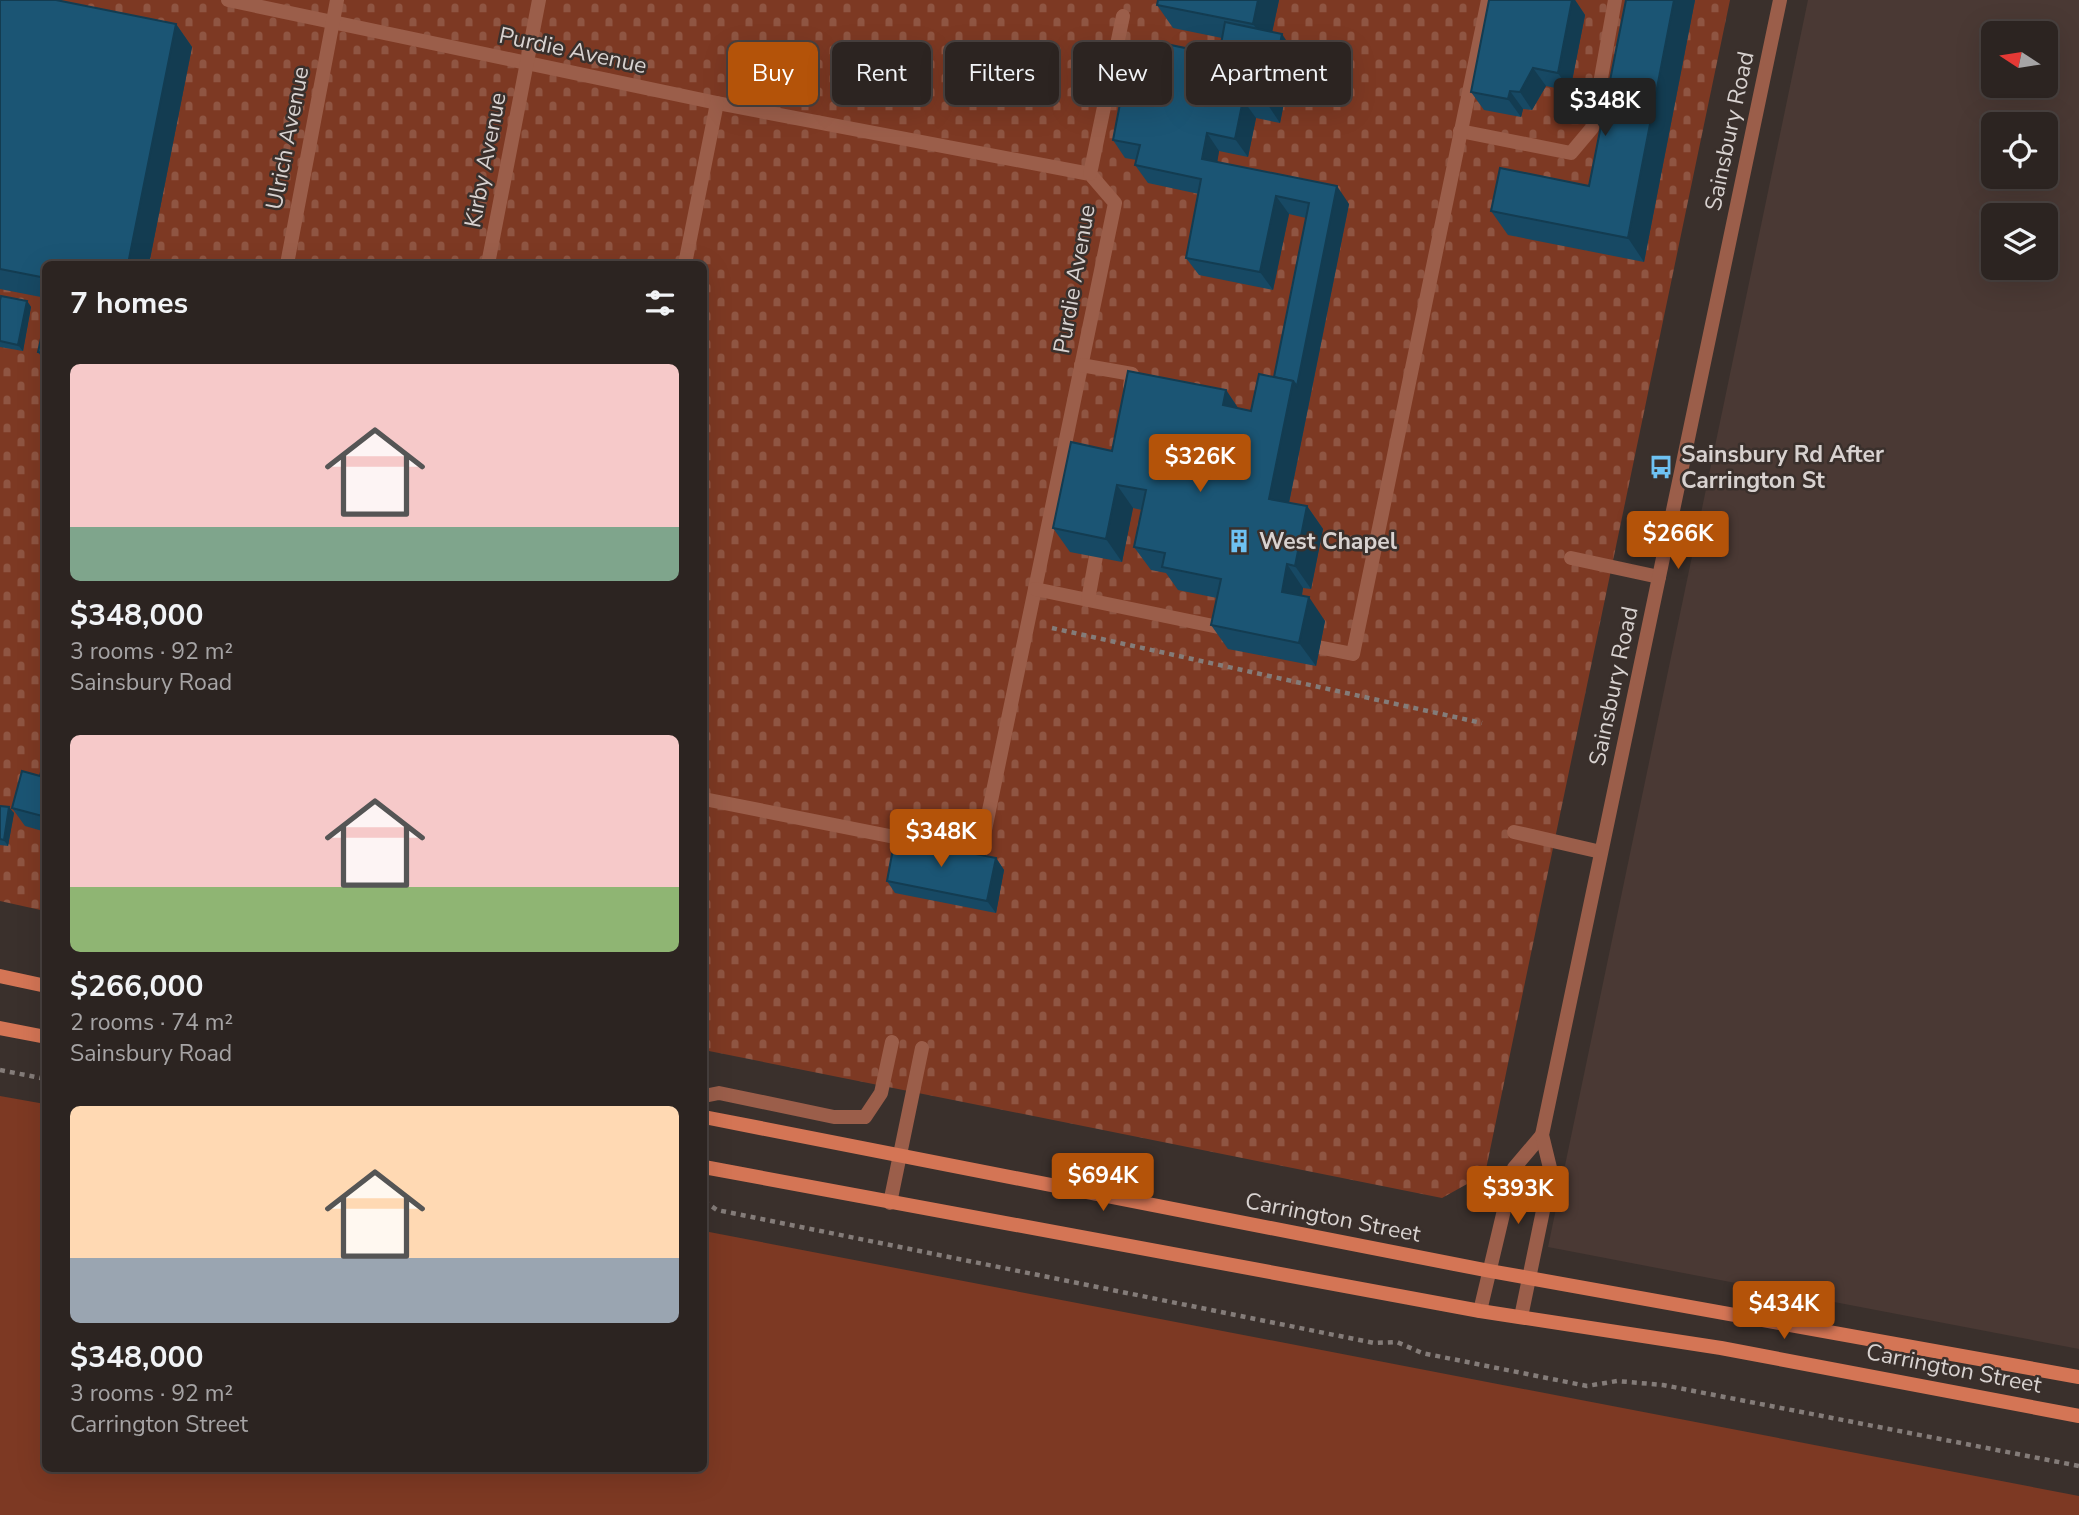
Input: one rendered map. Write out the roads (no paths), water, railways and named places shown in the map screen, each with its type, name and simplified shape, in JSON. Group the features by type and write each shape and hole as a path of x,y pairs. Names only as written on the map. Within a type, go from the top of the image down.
{"main road":[{"path":"0,976 42,984"},
{"path":"0,1028 42,1036"},
{"name":"Carrington Street","path":"707,1118 1490,1271 2079,1377"},
{"name":"Carrington Street","path":"707,1168 1480,1311 1732,1350 2079,1416"}],"street":[{"name":"Purdie Avenue","path":"228,0 717,103 1090,174 1115,203 979,854 707,800"},
{"name":"Ulrich Avenue","path":"288,261 337,0"},
{"name":"Kirby Avenue","path":"489,261 539,0"},
{"path":"1286,640 1353,654 1488,0"},
{"path":"1460,131 1571,153 1592,128 1615,0"},
{"name":"Sainsbury Road","path":"1521,1317 1551,1172 1542,1135 1780,0"},
{"path":"1090,174 1123,16"},
{"path":"686,261 717,103"},
{"path":"1081,365 1132,374 1127,397"},
{"path":"1088,600 1103,522"},
{"path":"1571,558 1659,577"},
{"path":"1035,589 1246,632"},
{"path":"1514,832 1601,852"},
{"path":"707,1095 719,1093 834,1117 865,1117 881,1093 892,1042"},
{"path":"890,1203 922,1048"},
{"name":"Sainsbury Road","path":"1480,1311 1514,1168 1542,1135"}],"place":[{"name":"Sainsbury Rd After Carrington St","path":"1661,467"},
{"name":"West Chapel","path":"1239,541"}]}
